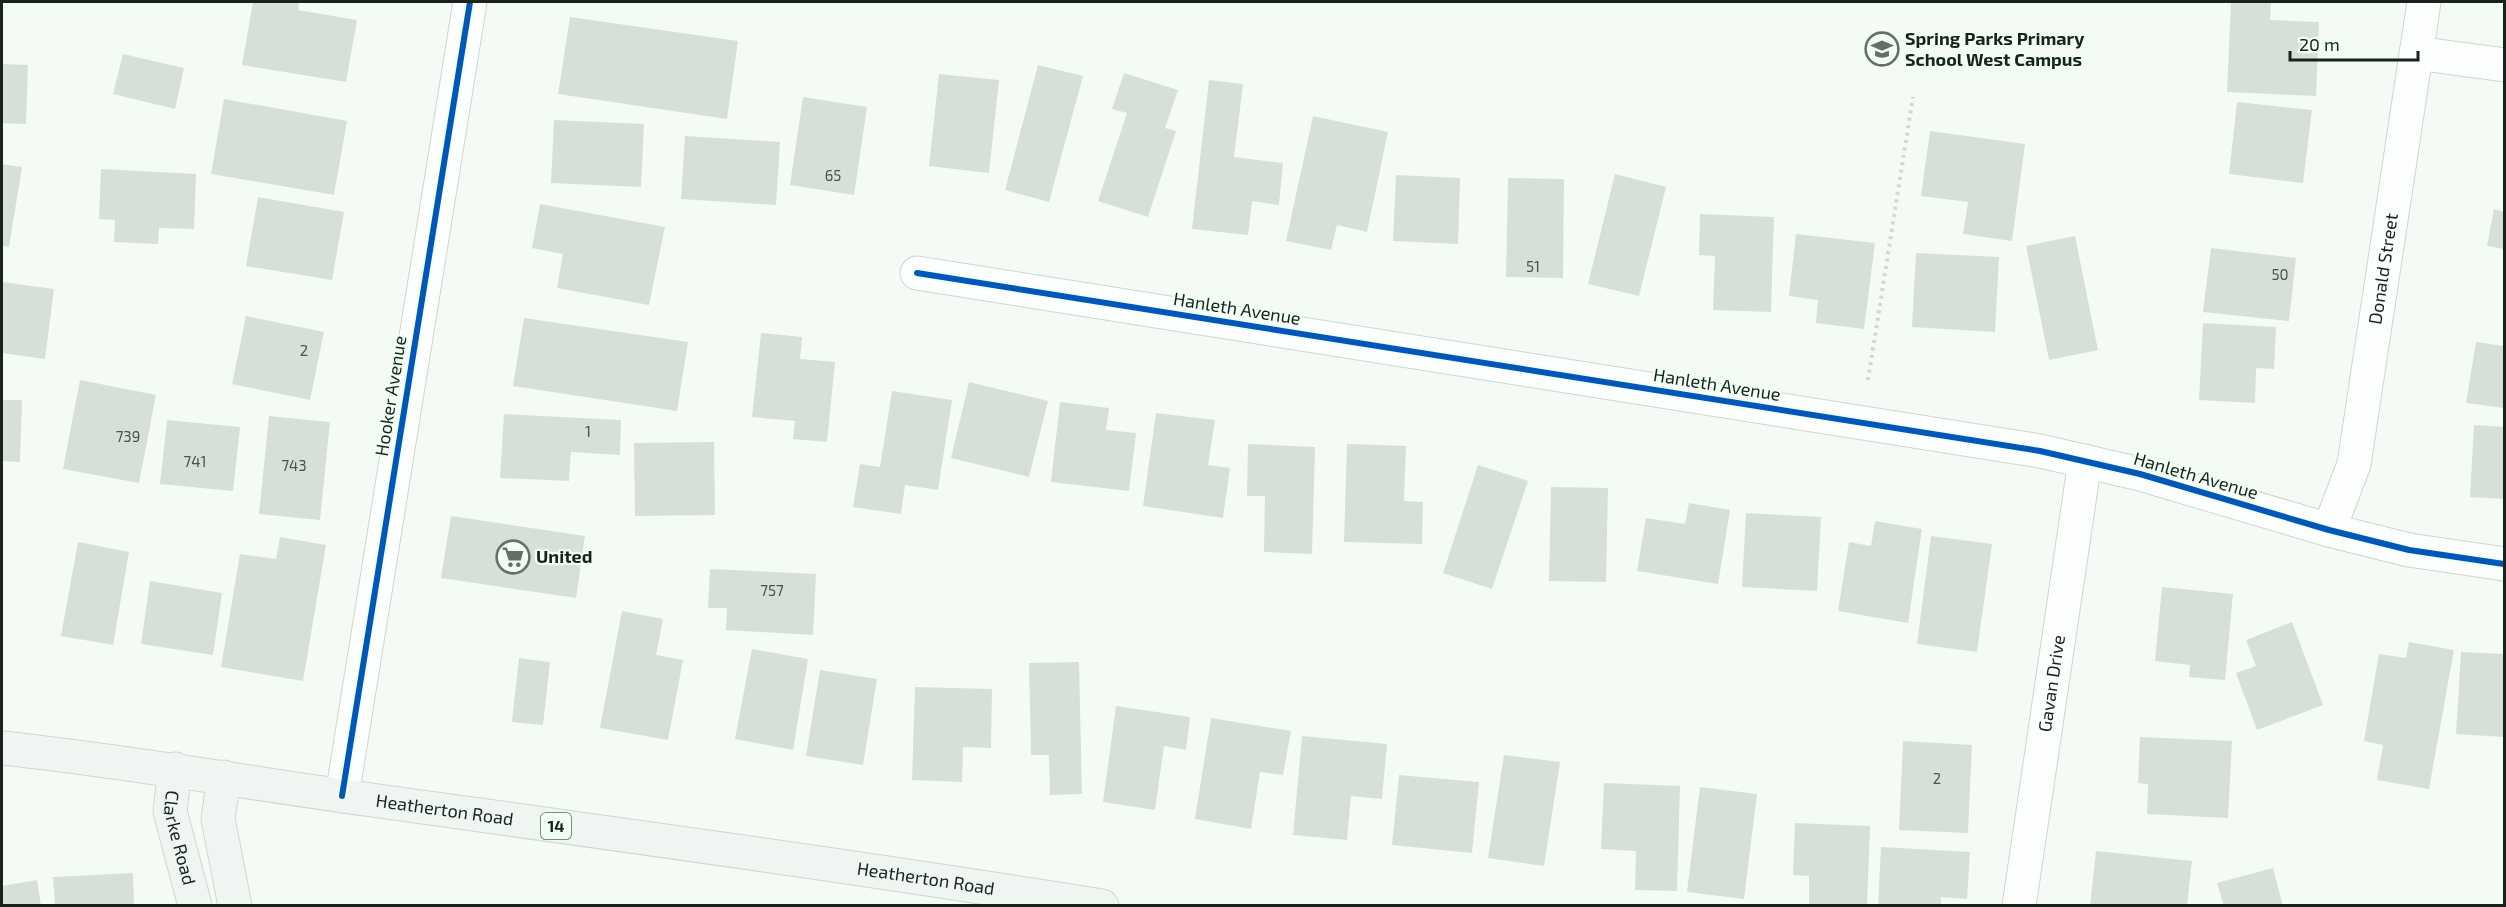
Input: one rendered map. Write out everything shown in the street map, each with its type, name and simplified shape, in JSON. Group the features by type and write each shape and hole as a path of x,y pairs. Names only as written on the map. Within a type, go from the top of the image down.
{"main road":[{"name":"Heatherton Road","path":"2,748 175,769 342,796 889,872 1102,906"},
{"name":"Clarke Road","path":"175,769 170,812 195,906"},
{"name":"Clarke Road","path":"224,777 218,819 235,906"}],"street":[{"name":"Hooker Avenue","path":"342,796 470,2"},
{"name":"Donald Street","path":"2329,530 2354,464 2424,2"},
{"path":"2416,53 2505,65"},
{"name":"Hanleth Avenue","path":"917,273 2029,449 2140,474 2329,530 2409,550 2505,564"},
{"name":"Gavan Drive","path":"2019,906 2085,461"}],"path":[{"path":"1868,380 1913,97"}],"building":[{"path":"253,2 299,2 298,10 357,20 346,82 242,65"},
{"path":"2231,2 2271,2 2270,20 2319,22 2316,96 2227,92"},
{"path":"570,17 738,41 727,119 558,94"},
{"path":"123,54 184,68 175,109 113,94"},
{"path":"2,64 28,65 26,124 2,123"},
{"path":"1038,65 1083,76 1049,202 1005,190"},
{"path":"1124,73 1178,90 1165,128 1176,131 1148,217 1098,201 1127,113 1112,109"},
{"path":"939,74 999,80 989,173 929,166"},
{"path":"1209,80 1243,84 1234,157 1283,163 1279,205 1252,201 1248,235 1192,229"},
{"path":"803,97 867,107 854,195 790,185"},
{"path":"224,99 347,121 334,195 211,174"},
{"path":"2237,102 2312,110 2303,183 2229,174"},
{"path":"1313,116 1388,132 1367,232 1337,225 1331,250 1286,241"},
{"path":"554,120 644,124 641,187 551,183"},
{"path":"1930,131 2025,144 2012,241 1963,234 1968,202 1921,196"},
{"path":"685,136 780,142 776,205 681,199"},
{"path":"2,164 22,167 9,247 2,246"},
{"path":"101,169 196,174 194,229 159,228 158,244 114,242 115,220 99,219"},
{"path":"1615,174 1666,187 1639,296 1588,284"},
{"path":"1396,175 1460,178 1458,244 1393,241"},
{"path":"1508,178 1564,179 1563,278 1506,277"},
{"path":"258,197 344,212 332,280 246,266"},
{"path":"540,204 665,227 649,305 557,288 563,254 532,248"},
{"path":"2494,209 2504,212 2504,249 2487,246"},
{"path":"1700,214 1774,217 1771,312 1713,310 1715,256 1699,255"},
{"path":"1796,234 1875,243 1864,329 1816,323 1818,300 1789,296"},
{"path":"2075,236 2098,350 2049,360 2026,246"},
{"path":"2211,248 2296,258 2289,321 2203,312"},
{"path":"1916,253 1999,257 1995,332 1912,327"},
{"path":"2,282 54,289 45,359 2,353"},
{"path":"246,316 324,332 310,400 232,384"},
{"path":"524,318 688,342 677,411 513,386"},
{"path":"2203,323 2276,327 2274,369 2256,368 2255,403 2199,400"},
{"path":"761,333 802,337 800,359 835,362 827,442 793,439 795,421 752,417"},
{"path":"2476,342 2504,346 2504,408 2466,403"},
{"path":"80,380 156,395 139,483 63,469"},
{"path":"969,382 1048,401 1029,477 951,458"},
{"path":"892,391 952,400 938,490 905,485 901,514 853,507 860,464 880,467"},
{"path":"2,400 22,400 20,462 2,461"},
{"path":"1060,402 1109,408 1106,430 1136,433 1129,491 1051,482"},
{"path":"1156,413 1215,420 1208,465 1230,468 1223,518 1143,506"},
{"path":"504,414 621,420 620,455 571,452 569,481 500,478"},
{"path":"269,416 330,422 320,520 259,514"},
{"path":"167,420 240,427 233,491 160,484"},
{"path":"2474,425 2504,427 2504,499 2470,497"},
{"path":"714,442 715,515 635,516 634,443"},
{"path":"1248,444 1315,447 1312,554 1264,552 1265,496 1247,496"},
{"path":"1347,444 1406,446 1404,501 1423,502 1422,544 1344,542"},
{"path":"1478,465 1528,481 1492,589 1443,573"},
{"path":"1551,487 1608,488 1606,582 1549,581"},
{"path":"1689,503 1730,510 1718,584 1637,571 1646,518 1685,524"},
{"path":"1746,513 1821,517 1817,591 1742,587"},
{"name":"United","path":"451,516 585,536 576,598 441,578"},
{"path":"1875,521 1922,529 1908,623 1838,611 1849,542 1871,546"},
{"path":"1931,536 1992,544 1977,652 1917,644"},
{"path":"280,537 326,545 303,681 221,667 240,554 276,559"},
{"path":"78,542 129,552 113,645 61,636"},
{"path":"710,569 816,574 813,635 726,630 727,608 708,608"},
{"path":"150,581 222,593 213,655 141,644"},
{"path":"2162,587 2233,594 2225,680 2189,677 2190,665 2155,661"},
{"path":"622,611 663,619 656,655 683,660 668,740 600,728"},
{"path":"2292,622 2323,705 2257,730 2236,673 2256,666 2246,640"},
{"path":"2409,642 2454,650 2429,789 2377,780 2383,745 2364,741 2379,654 2406,658"},
{"path":"752,649 808,659 793,750 735,739"},
{"path":"2461,652 2504,654 2504,737 2456,734"},
{"path":"519,658 550,662 543,725 512,722"},
{"path":"1079,662 1082,794 1050,795 1049,755 1031,755 1029,663"},
{"path":"820,670 877,679 863,765 806,756"},
{"path":"915,687 992,689 991,748 963,747 962,782 912,780"},
{"path":"1116,706 1190,717 1186,750 1164,746 1155,810 1103,802"},
{"path":"1211,718 1291,731 1283,775 1260,772 1251,829 1195,819"},
{"path":"1302,736 1387,744 1382,799 1351,796 1347,840 1293,835"},
{"path":"2140,737 2232,741 2228,818 2147,814 2148,784 2138,783"},
{"path":"1903,741 1972,745 1968,833 1899,830"},
{"path":"1504,755 1560,762 1544,866 1488,858"},
{"path":"1399,775 1479,782 1472,853 1392,845"},
{"path":"1604,783 1680,786 1677,891 1635,890 1636,851 1601,849"},
{"path":"1700,787 1757,794 1744,899 1687,892"},
{"path":"1795,823 1870,826 1867,906 1809,906 1809,876 1793,875"},
{"path":"1881,847 1970,852 1967,899 1941,897 1941,906 1878,906"},
{"path":"2096,851 2192,861 2187,906 2090,906"},
{"path":"2273,868 2283,906 2224,906 2217,883"},
{"path":"133,873 134,906 55,906 53,877"},
{"path":"37,880 41,906 2,906 2,886"}],"cycle path":[{"path":"342,796 470,2"},
{"path":"917,273 2040,451 2140,474 2329,530 2409,550 2504,564"}],"place":[{"name":"Spring Parks Primary School West Campus","path":"1882,49"},
{"name":"United","path":"513,557"}]}
